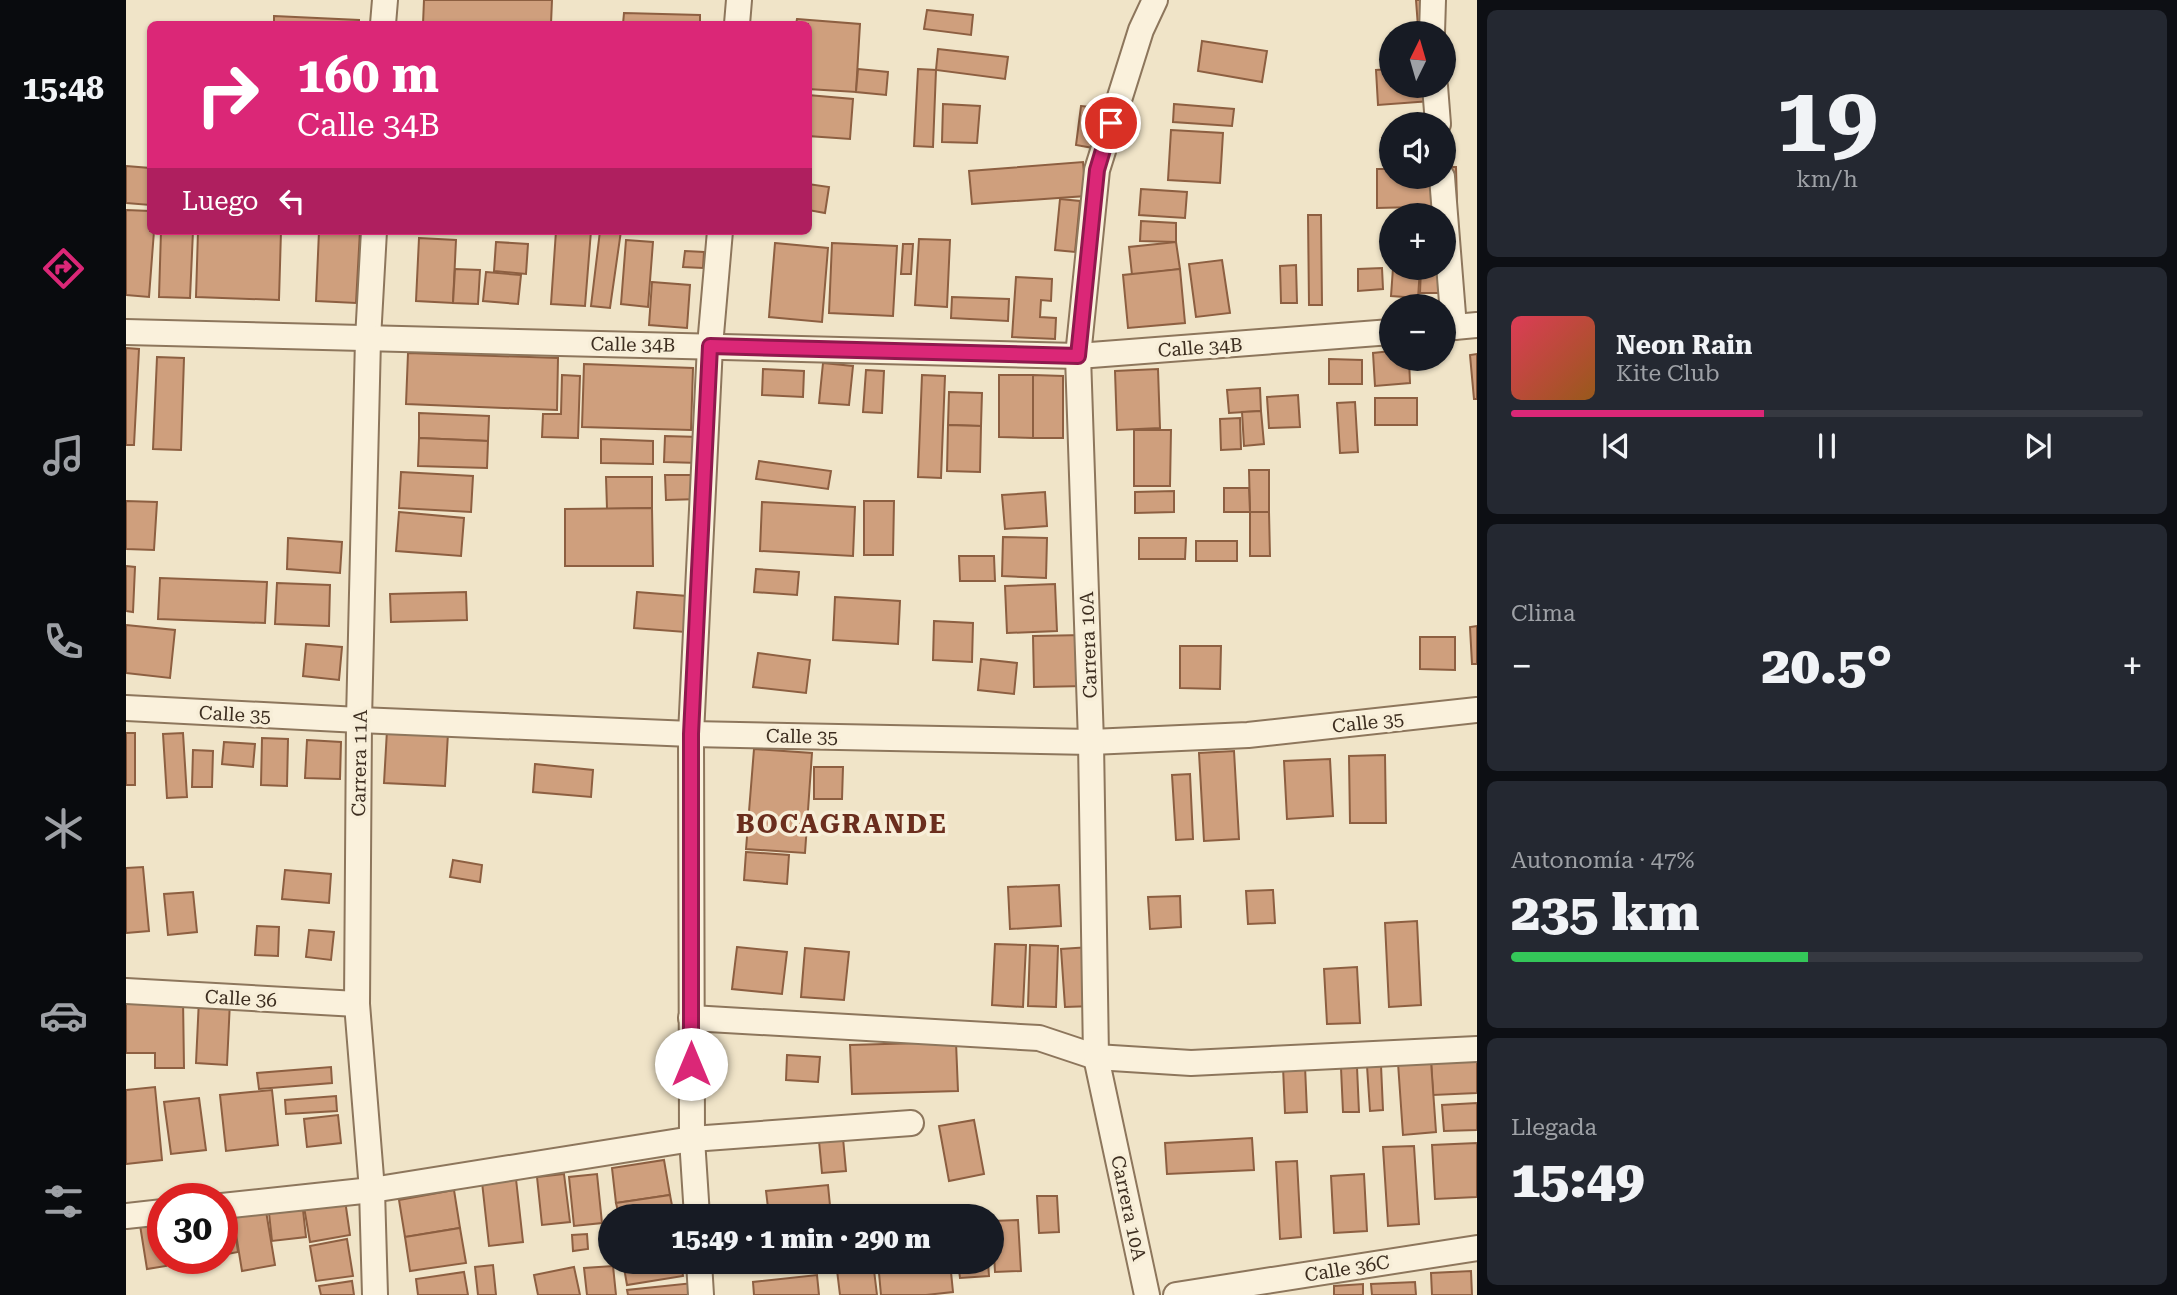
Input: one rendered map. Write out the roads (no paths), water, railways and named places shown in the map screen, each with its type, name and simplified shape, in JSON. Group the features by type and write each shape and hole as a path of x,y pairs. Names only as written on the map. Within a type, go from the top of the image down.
{"street":[{"path":"383,21 385,0"},
{"path":"737,21 739,0"},
{"name":"Carrera 10A","path":"1147,1295 1096,1057 1091,742 1078,356 1097,170 1141,30 1155,0"},
{"path":"1432,21 1433,0"},
{"path":"1444,189 1458,327"},
{"name":"Carrera 11A","path":"373,235 359,720 357,1004 372,1190 375,1295"},
{"path":"696,1204 692,1139 691,734 710,346 720,235"},
{"name":"Calle 34B","path":"126,332 1078,356 1379,333"},
{"name":"Calle 35","path":"126,708 691,734 1091,742 1248,735 1477,710"},
{"name":"Calle 36","path":"126,991 357,1004"},
{"path":"691,1018 1039,1038 1096,1057 1191,1063 1477,1049"},
{"path":"238,1204 372,1190 692,1139 911,1123"},
{"path":"126,1216 147,1214"},
{"name":"Calle 36C","path":"1176,1295 1477,1248"},
{"path":"700,1274 701,1295"}],"district":[{"name":"BOCAGRANDE","path":"842,824"}]}
